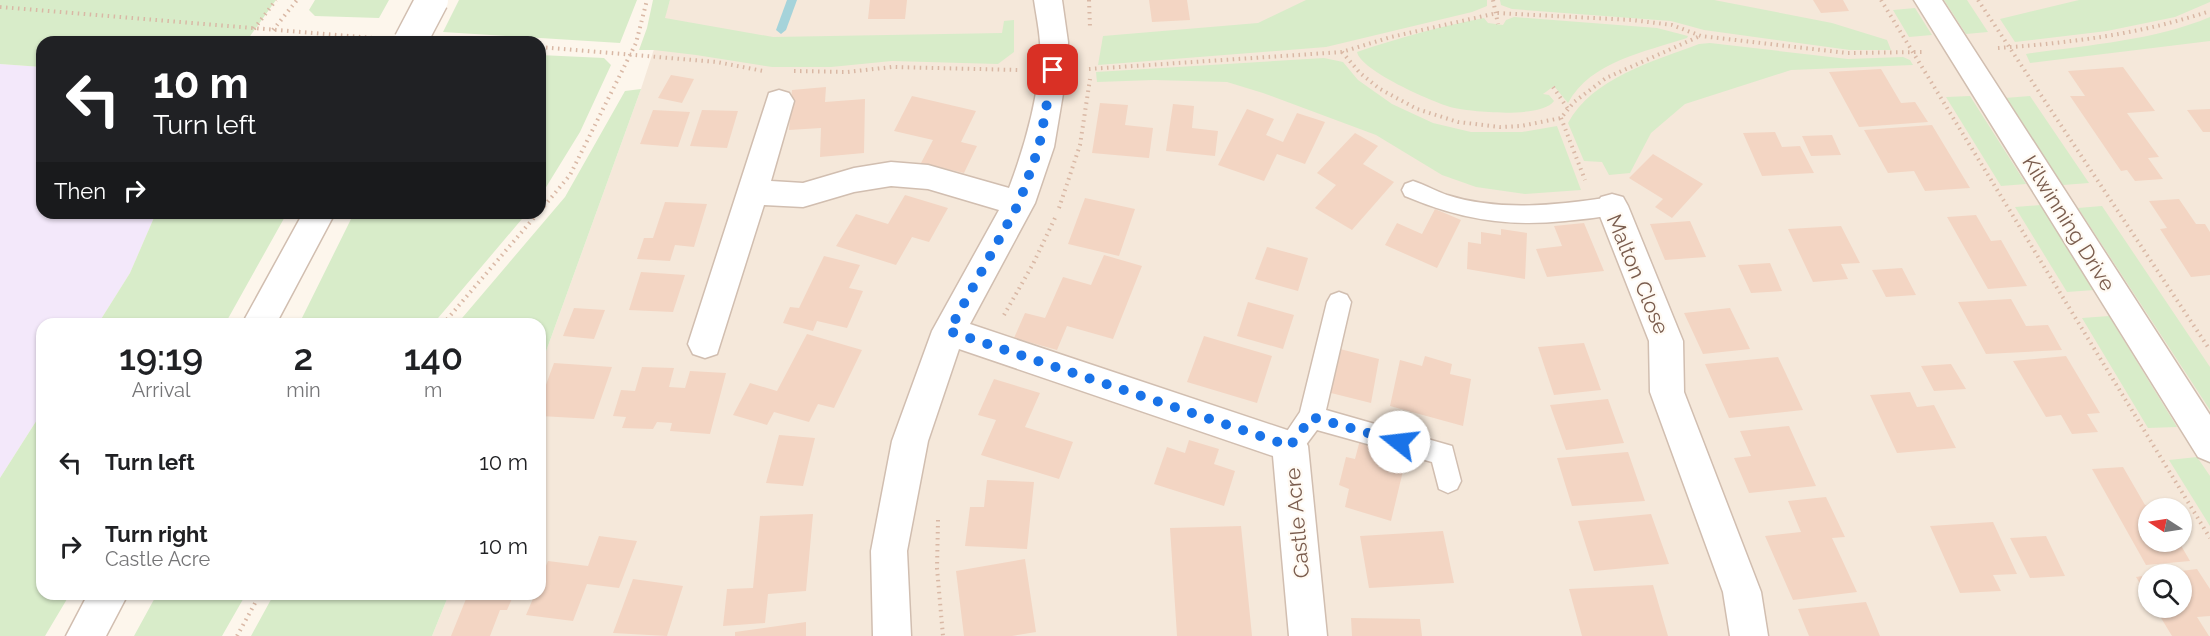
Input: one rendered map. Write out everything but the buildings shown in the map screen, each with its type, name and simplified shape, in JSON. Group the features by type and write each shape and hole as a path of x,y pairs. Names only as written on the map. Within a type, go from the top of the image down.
{"street":[{"path":"400,36 432,0"},
{"path":"892,636 888,551 910,441 949,331 1019,203 1039,147 1049,94 1054,42 1048,0"},
{"name":"Kilwinning Drive","path":"1928,0 2210,446"},
{"path":"705,344 779,101"},
{"path":"752,192 803,195 854,180 891,174 928,177 1019,203"},
{"name":"Malton Close","path":"1604,207 1665,341 1667,392 1742,592 1749,636"},
{"path":"262,318 316,219"},
{"name":"Castle Acre","path":"949,331 1290,446 1308,636"},
{"path":"85,636 106,600"}],"lane":[{"name":"Malton Close","path":"1413,190 1452,205 1498,214 1551,214 1604,207"},
{"path":"1290,446 1312,417 1339,302"},
{"path":"1312,417 1443,454 1448,481"}],"path":[{"path":"254,30 276,0"},
{"path":"273,30 297,0"},
{"path":"546,204 570,175 636,43 646,0"},
{"path":"1493,0 1498,24"},
{"path":"1881,0 2210,538"},
{"path":"1978,0 2210,350"},
{"path":"0,7 347,36"},
{"path":"1079,69 1342,52 1391,37 1497,13 1632,20 1672,26 1701,36 1847,53 1913,53 2009,47 2121,33 2181,22 2210,10"},
{"path":"1342,52 1364,76 1396,97 1437,118 1472,125 1519,126 1561,118 1578,97 1614,71 1701,36"},
{"path":"546,47 630,54 772,71"},
{"path":"793,71 847,72 892,67 1018,70"},
{"path":"1553,87 1568,109"},
{"path":"1561,118 1604,207"},
{"path":"448,318 533,219"},
{"path":"938,516 937,568 943,636"},
{"path":"237,636 257,600"}],"shaded area":[{"path":"670,0 2210,0 2210,636 432,636 447,600 546,600 546,351 641,89"},
{"path":"0,64 36,67 36,219 153,219 130,273 102,318 36,318 36,421 0,478"}],"green space":[{"path":"0,0 276,0 250,36 36,36 36,67 0,64"},
{"path":"315,0 389,0 379,18 315,16 309,10"},
{"path":"459,0 637,0 620,43 546,38 546,36 443,32"},
{"path":"653,0 670,0 665,18 773,37 1002,33 1004,21 1014,20 1014,52 998,64 892,61 831,67 772,67 696,55 639,50"},
{"path":"1306,0 1487,0 1487,6 1472,12 1326,47 1098,65 1103,36 1258,23"},
{"path":"1500,0 1714,0 1832,23 1887,40 1891,50 1850,50 1704,30 1671,21 1512,9 1501,5"},
{"path":"1944,0 1967,0 1988,32 1966,34"},
{"path":"2079,0 2210,0 2210,2 2175,17 2107,31 2015,42 2000,19"},
{"path":"1915,8 1932,35 1909,37 1893,10"},
{"path":"1514,17 1657,28 1688,36 1620,60 1605,68 1590,77 1568,103 1554,86 1543,94 1549,95 1554,101 1547,107 1505,113 1473,111 1441,104 1383,76 1361,60 1357,52 1452,25 1484,18 1488,23 1503,25 1506,20"},
{"path":"2210,17 2210,41 2030,63 2026,54 2143,37"},
{"path":"1710,43 1848,59 1903,57 1910,60 1913,65 1791,70 1685,104 1651,133 1630,173 1609,175 1602,162 1584,161 1568,123 1592,94 1608,83 1644,65 1699,44"},
{"path":"546,55 604,58 611,65 580,132 546,187"},
{"path":"1324,58 1343,62 1358,80 1392,104 1433,123 1471,132 1522,132 1557,126 1581,190 1525,194 1476,187 1442,175 1376,135 1227,82 1154,80 1097,82 1096,72"},
{"path":"641,89 546,351 546,318 462,318 565,197 625,91"},
{"path":"1970,96 2026,184 2001,186 1946,97"},
{"path":"2030,96 2089,183 2063,185 2005,98"},
{"path":"2041,205 2094,290 2067,292 2015,207"},
{"path":"2102,206 2210,367 2210,410 2078,208"},
{"path":"153,219 284,219 228,318 102,318 130,273"},
{"path":"351,219 522,219 438,318 302,318"},
{"path":"2109,316 2177,427 2148,428 2082,318"},
{"path":"36,421 36,600 66,600 45,636 0,636 0,478"},
{"path":"2197,457 2210,476 2210,526 2169,460"},
{"path":"154,600 243,600 222,636 134,636"},
{"path":"271,600 447,600 432,636 251,636"}],"waterway":[{"path":"781,30 792,0"}],"route":[{"path":"1053,70 1039,147 1019,203 949,331 1290,446 1312,417 1399,442"}]}
